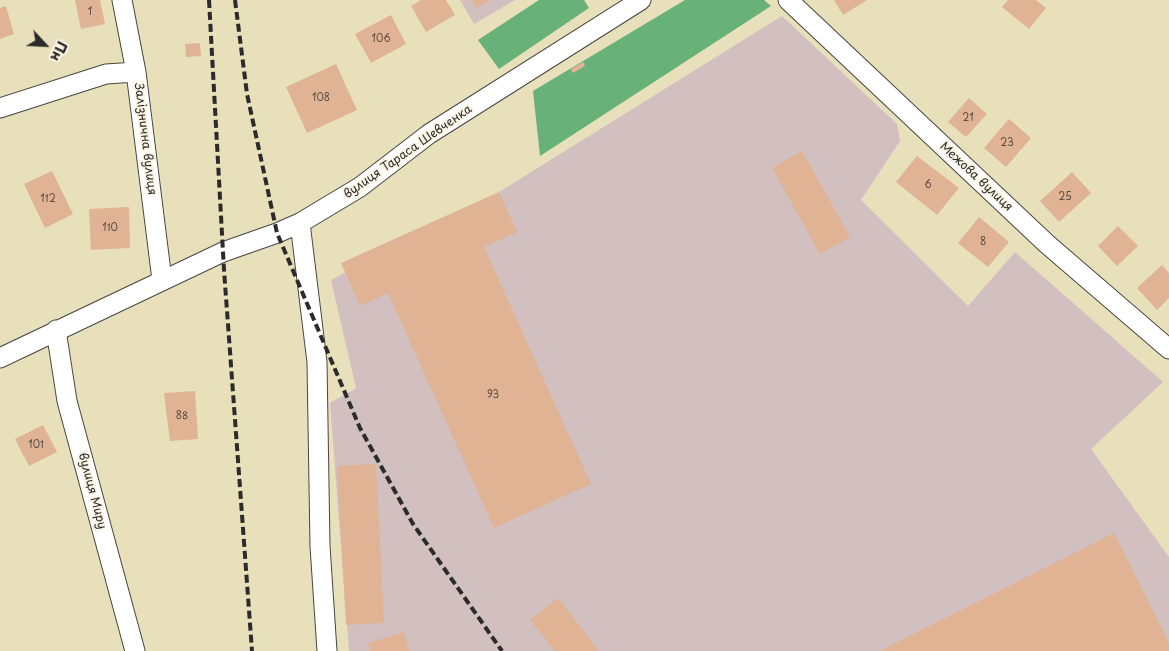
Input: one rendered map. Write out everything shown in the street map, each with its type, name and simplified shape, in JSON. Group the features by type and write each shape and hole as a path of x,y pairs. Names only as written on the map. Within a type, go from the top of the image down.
{"street":[{"name":"Залізнична вулиця","path":"122,0 136,72 162,280"},
{"name":"вулиця Тараса Шевченка","path":"0,358 223,252 300,223 360,187 429,134 642,0"},
{"name":"Межова вулиця","path":"788,0 1047,244 1169,348"},
{"path":"0,108 106,74 136,72"},
{"path":"300,223 316,362 320,546 328,651"},
{"name":"вулиця Миру","path":"56,330 67,401 135,651"}],"shaded area":[{"path":"460,0 515,0 474,24"},
{"path":"782,16 897,124 900,141 861,200 968,306 1015,252 1163,382 1091,449 1169,557 1169,651 349,651 330,403 356,388 331,280 499,192"}],"green space":[{"path":"539,0 584,0 589,8 499,69 478,40"},
{"path":"685,0 764,0 771,6 540,156 533,91"}],"building":[{"path":"75,0 100,0 105,24 81,29"},
{"path":"421,0 446,0 455,15 426,32 411,6"},
{"path":"472,0 490,0 476,8"},
{"path":"834,0 867,0 843,15"},
{"path":"1008,0 1036,0 1046,8 1029,29 1002,7"},
{"path":"6,6 14,34 0,39 0,8"},
{"path":"391,15 406,44 371,63 355,34"},
{"path":"200,43 201,56 186,57 185,44"},
{"path":"583,62 585,66 573,73 571,69"},
{"path":"336,64 357,110 307,133 286,87"},
{"path":"969,98 987,114 966,137 948,122"},
{"path":"1009,119 1031,138 1006,167 984,148"},
{"path":"802,151 850,237 820,254 772,168"},
{"path":"917,156 959,188 937,215 896,182"},
{"path":"52,171 73,214 45,228 24,184"},
{"path":"1072,172 1091,193 1059,222 1040,201"},
{"path":"499,192 517,232 484,247 591,484 494,528 388,293 360,306 341,263"},
{"path":"129,207 130,248 91,250 89,209"},
{"path":"979,217 1009,242 988,267 958,243"},
{"path":"1118,226 1138,246 1117,266 1098,246"},
{"path":"1162,265 1169,273 1169,298 1157,310 1137,288"},
{"path":"195,391 198,439 170,441 164,393"},
{"path":"43,425 57,452 29,466 15,439"},
{"path":"376,464 384,623 346,625 337,466"},
{"path":"1114,533 1169,643 1169,651 880,651"},
{"path":"558,598 599,651 555,651 530,620"},
{"path":"404,632 409,651 370,651 368,643"}],"railway":[{"path":"209,0 224,270 252,651"},
{"path":"235,0 247,94 277,233 360,428 413,524 502,651"}]}
